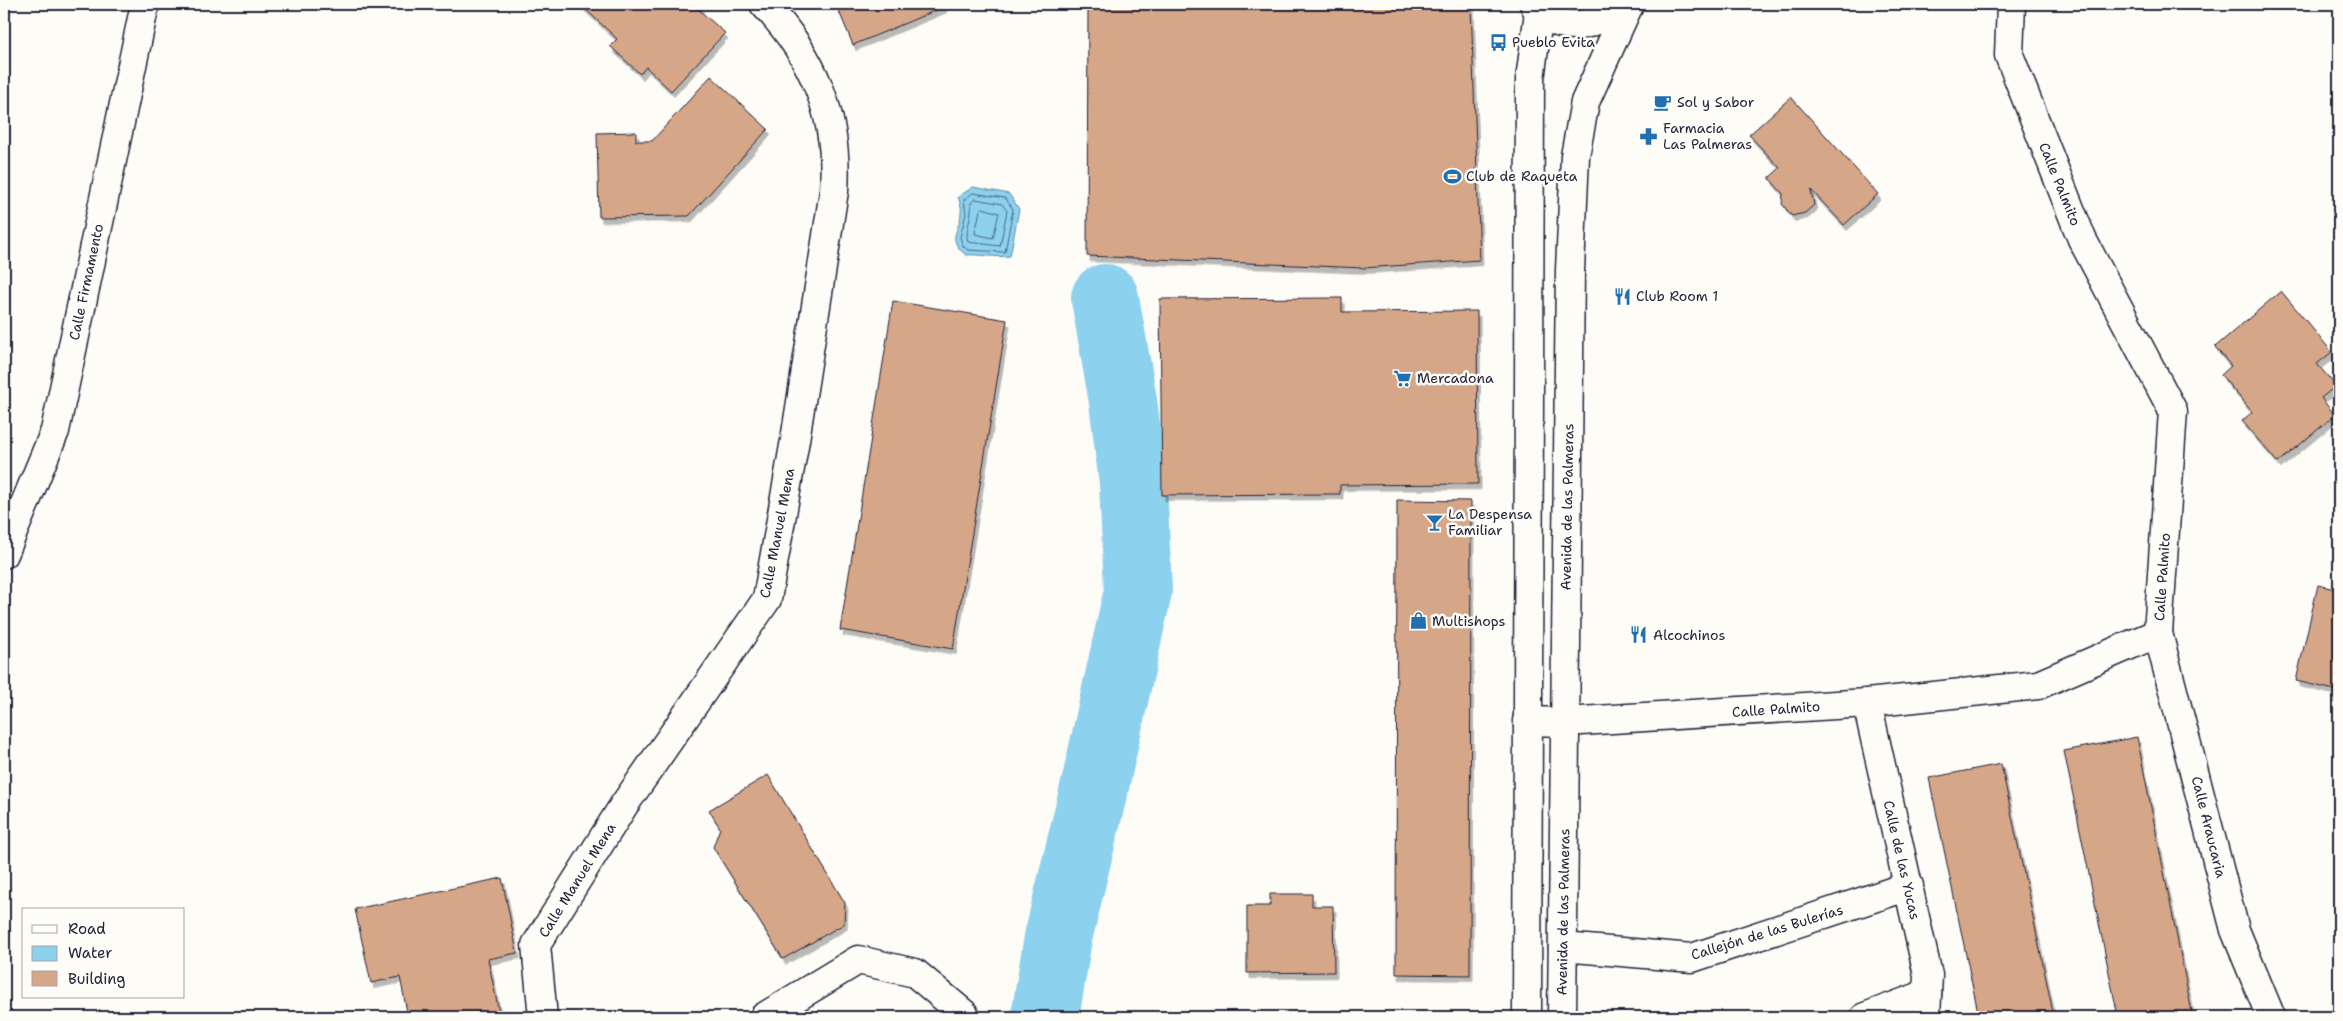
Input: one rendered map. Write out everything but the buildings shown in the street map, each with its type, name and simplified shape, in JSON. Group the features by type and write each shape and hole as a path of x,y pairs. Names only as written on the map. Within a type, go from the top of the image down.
{"street":[{"name":"Calle Firmamento","path":"4,554 55,431 145,4"},
{"name":"Calle Manuel Mena","path":"543,1017 536,946 624,805 766,598 795,440 834,191 836,162 833,134 826,106 815,79 792,38 764,4"},
{"name":"Calle Palmito","path":"1527,721 1565,722 1867,703 2038,685 2158,632 2173,411 2082,239 2009,55 2011,4"},
{"path":"1536,8 1556,22 1580,26 1629,6"},
{"name":"Avenida de las Palmeras","path":"1562,1017 1570,270 1575,156 1585,102 1629,6"},
{"path":"1527,1017 1530,79 1536,8"},
{"name":"Calle Araucaria","path":"2158,632 2235,930 2272,1017"},
{"name":"Calle de las Yucas","path":"1867,703 1928,975 1926,1006"},
{"name":"Callejón de las Bulerías","path":"1562,947 1692,958 1909,886"},
{"path":"764,1017 858,960 915,973 964,1014 965,1017"},
{"path":"1864,1017 1926,1006"}],"water":[{"path":"973,187 1009,194 1019,209 1010,256 966,255 956,244 955,235 961,211 958,197"}],"waterway":[{"path":"1045,1017 1058,938 1096,781 1138,591 1133,482 1123,401 1105,298"}],"place":[{"name":"Pueblo Evita","path":"1498,42"},
{"name":"Sol y Sabor","path":"1663,102"},
{"name":"Farmacia Las Palmeras","path":"1649,136"},
{"name":"Club de Raqueta","path":"1452,176"},
{"name":"Club Room 1","path":"1622,296"},
{"name":"Mercadona","path":"1403,378"},
{"name":"La Despensa Familiar","path":"1434,522"},
{"name":"Multishops","path":"1418,621"},
{"name":"Alcochinos","path":"1639,635"}]}
